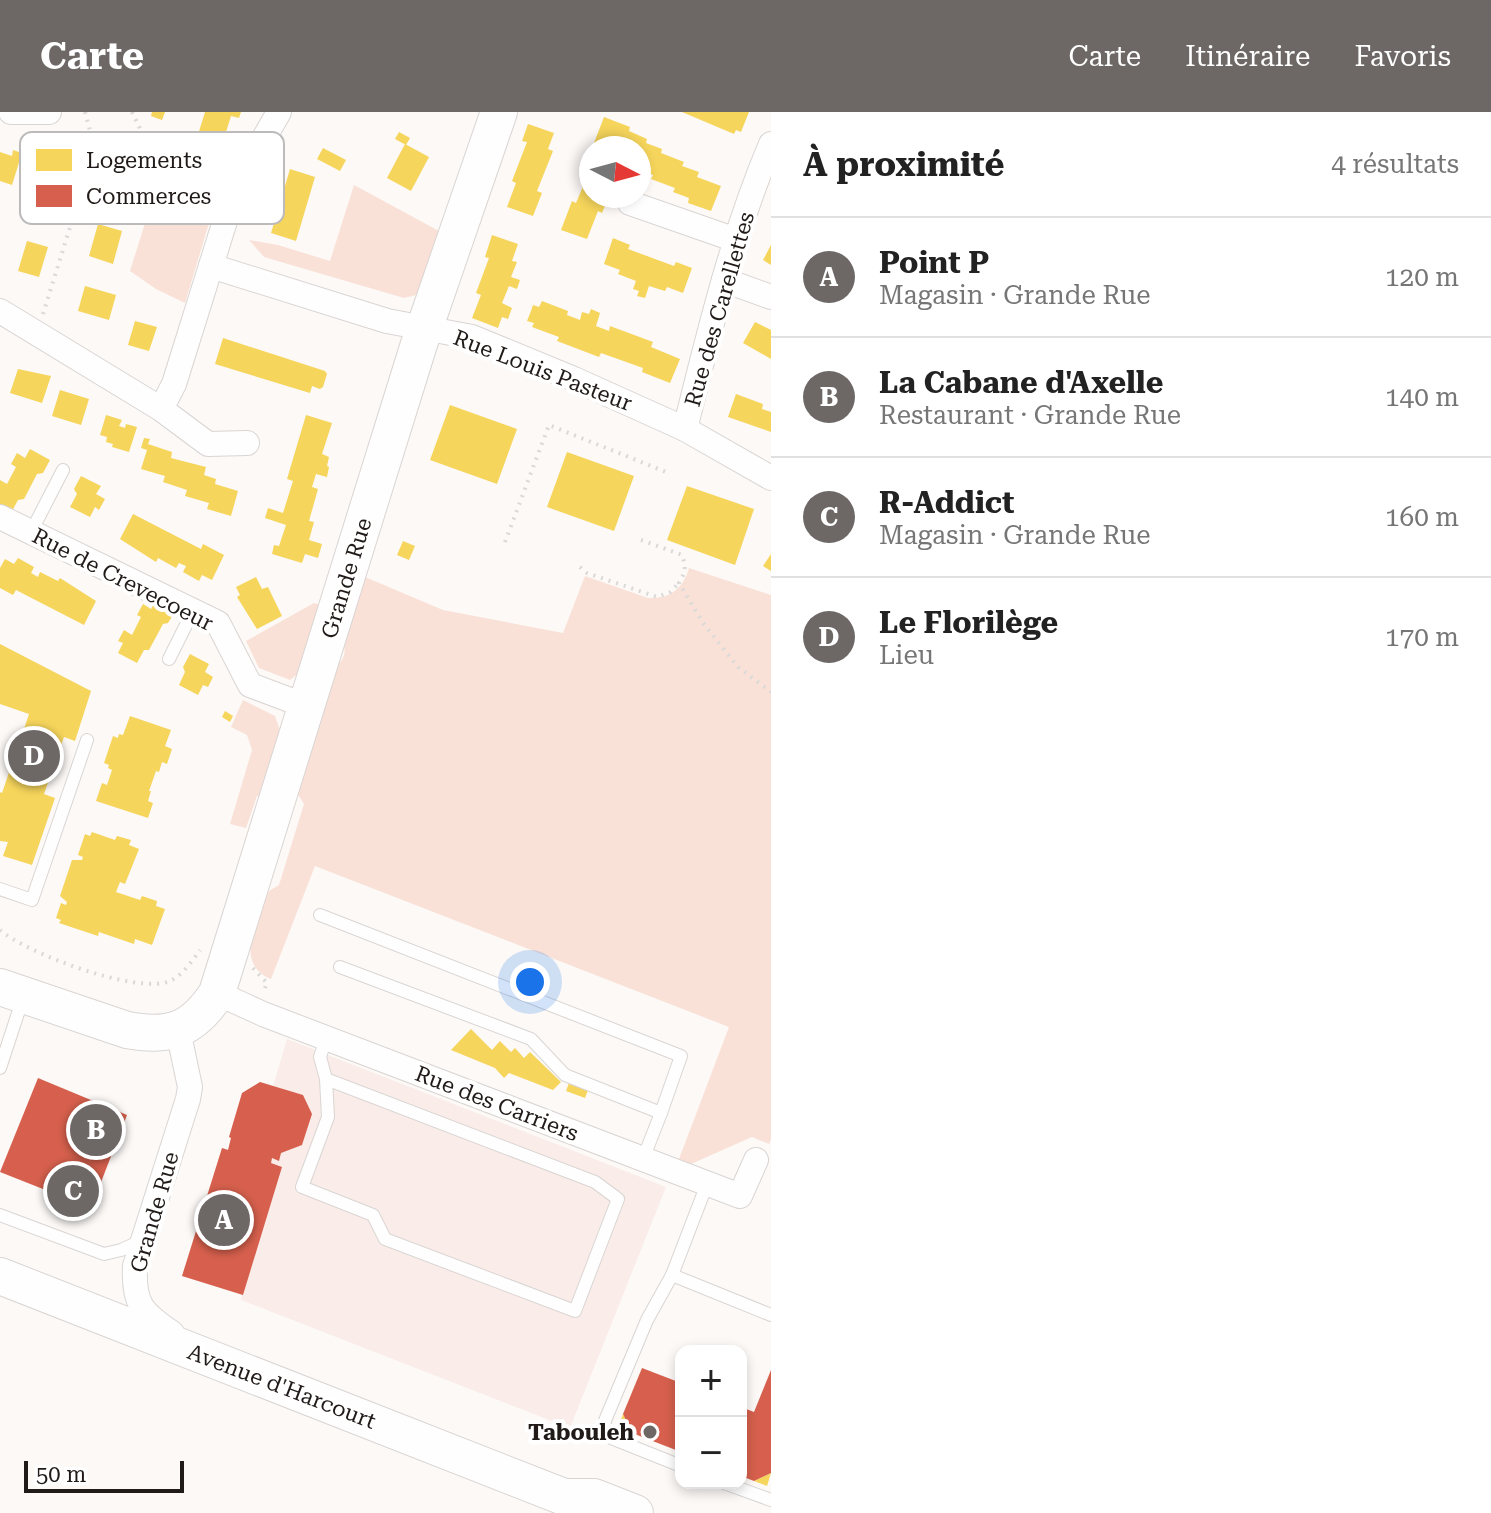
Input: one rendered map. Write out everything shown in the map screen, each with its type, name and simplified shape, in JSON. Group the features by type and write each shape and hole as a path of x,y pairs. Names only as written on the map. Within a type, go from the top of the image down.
{"street":[{"path":"11,112 49,112"},
{"path":"268,132 279,112"},
{"name":"Grande Rue","path":"207,1356 152,1320 137,1302 134,1285 135,1266 190,1087 178,1030 199,1016 217,993 424,328 499,112"},
{"name":"Rue des Carellettes","path":"685,429 736,240 771,144"},
{"path":"644,208 736,240"},
{"path":"161,409 174,384 225,224"},
{"name":"Rue Louis Pasteur","path":"211,266 387,321 472,337 685,429 771,478"},
{"path":"724,280 771,297"},
{"path":"0,311 161,409 208,444 247,443"},
{"name":"Rue de Crevecoeur","path":"0,517 218,623 250,685 306,706"},
{"path":"12,991 127,1030 148,1034 178,1030"},
{"name":"Rue des Carriers","path":"217,993 326,1038 740,1196 756,1160"},
{"name":"Avenue d'Harcourt","path":"0,1276 207,1356 573,1505 594,1497 635,1513"}],"lane":[{"path":"31,532 63,470"},
{"path":"169,659 193,611"},
{"path":"0,889 32,900 87,740"},
{"path":"320,915 681,1056 643,1159"},
{"path":"340,967 531,1039 565,1075 661,1113"},
{"path":"0,1068 12,991"},
{"path":"326,1038 320,1057 326,1079 328,1117 302,1187 373,1215 385,1239 575,1311 618,1199 595,1182 326,1079"},
{"path":"675,1464 611,1438 604,1423 647,1320 672,1275 707,1184"},
{"path":"0,1215 104,1254 144,1239"},
{"path":"672,1275 771,1315"},
{"path":"741,1489 771,1500"}],"path":[{"path":"85,112 90,132"},
{"path":"132,112 142,132"},
{"path":"37,333 71,224"},
{"path":"505,542 549,425 666,472"},
{"path":"580,567 587,573 657,597 670,592 684,575 686,566 682,555 641,540"},
{"path":"679,583 703,623 738,667 771,692"},
{"path":"0,930 13,941 41,955 119,979 149,984 170,981 206,946"},
{"path":"248,960 267,983 261,999"}],"shaded area":[{"path":"354,185 439,231 425,279 416,295 404,298 264,257 249,240 278,245 330,261"},
{"path":"145,224 209,224 185,303 156,289 130,271"},
{"path":"689,568 771,595 771,1140 769,1144 752,1137 691,1164 679,1159 729,1027 315,866 271,979 259,972 251,952 255,927 269,891 279,885 304,804 297,793 337,665 344,657 344,646 365,577 443,610 563,633 585,576 656,598 679,587"},
{"path":"314,603 321,605 300,672 290,680 259,668 246,641"},
{"path":"243,700 275,716 280,730 260,796 257,796 246,828 230,824 252,750 247,735 231,727"},
{"path":"287,1039 666,1187 570,1428 241,1300 242,1295 182,1276 222,1148 228,1149 242,1093 260,1082 273,1086"}],"building: Logements":[{"path":"152,112 165,112 162,120 151,116"},
{"path":"205,112 241,112 239,118 231,116 226,132 199,132"},
{"path":"682,112 749,112 741,132 736,130 734,134"},
{"path":"604,117 630,127 629,131 640,136 597,136"},
{"path":"528,124 554,133 548,149 553,151 537,191 542,193 533,216 507,207 516,183 512,181 527,142 522,141"},
{"path":"399,132 410,138 406,145 395,139"},
{"path":"405,144 429,157 411,191 387,178"},
{"path":"651,145 662,149 661,153 684,162 682,166 699,172 697,177 721,186 711,211 688,203 689,198 673,192 675,188 651,179"},
{"path":"323,148 346,160 340,171 317,159"},
{"path":"13,150 20,152 12,185 0,181 0,152 12,156"},
{"path":"290,169 315,177 296,241 271,233 274,224 284,224 284,189"},
{"path":"579,196 579,208 604,208 602,213 598,211 587,239 561,230 572,201 576,203"},
{"path":"98,224 122,231 113,264 89,256"},
{"path":"492,235 518,244 512,261 517,262 511,277 520,280 517,289 509,286 502,303 512,308 508,319 502,317 498,328 472,318 481,295 476,293 489,258 485,257"},
{"path":"613,238 630,245 628,249 674,266 676,262 692,268 683,293 667,287 665,291 649,286 645,298 637,296 639,291 633,289 636,281 604,264"},
{"path":"27,241 48,247 39,277 18,271"},
{"path":"771,245 771,265 763,260"},
{"path":"85,286 116,295 109,320 78,311"},
{"path":"542,301 568,311 567,315 580,320 582,312 589,314 591,309 600,313 596,326 609,331 610,326 653,342 651,347 680,359 670,383 642,372 643,368 601,353 599,357 557,341 559,337 532,327 534,323 527,321 533,305 539,307"},
{"path":"135,321 157,327 149,351 128,345"},
{"path":"755,322 771,330 771,359 743,343"},
{"path":"223,338 325,371 323,387 312,386 310,393 215,364"},
{"path":"18,369 51,376 42,403 10,393"},
{"path":"60,390 89,399 81,425 52,416"},
{"path":"736,394 763,404 762,409 771,412 771,432 728,417"},
{"path":"450,405 517,429 497,484 430,460"},
{"path":"106,415 122,420 119,426 137,427 129,452 112,447 113,444 106,442 107,437 100,435"},
{"path":"306,415 332,423 322,454 329,457 327,477 316,474 312,487 318,489 309,521 314,522 309,540 322,544 318,558 305,554 302,563 272,554 274,545 279,546 286,525 265,518 268,508 283,513 293,481 287,479"},
{"path":"144,438 150,439 148,444 172,452 171,458 206,467 204,475 216,479 215,484 238,491 231,516 207,509 209,503 185,496 187,490 163,482 165,476 141,469 147,450 141,448"},
{"path":"30,449 50,460 11,513 0,507 0,480 7,484 16,467 11,464 17,453 25,458"},
{"path":"567,452 634,476 614,531 547,507"},
{"path":"81,476 101,486 96,494 105,499 99,510 95,507 90,517 70,507"},
{"path":"687,486 754,509 735,565 667,540"},
{"path":"133,514 201,549 203,544 224,555 212,580 202,575 199,581 183,572 186,566 179,563 176,568 158,558 156,562 120,539"},
{"path":"403,541 415,546 409,560 397,555"},
{"path":"771,554 771,571 763,566"},
{"path":"18,558 34,567 31,573 38,577 40,572 58,581 60,578 96,601 84,625 16,590 13,595 0,588 0,568 5,559 14,564"},
{"path":"256,577 262,589 268,587 282,616 257,629 237,597 240,595 236,587"},
{"path":"156,600 176,610 137,663 118,653 123,643 118,641 124,630 132,635 141,617 137,615 143,604 151,609"},
{"path":"0,644 91,691 75,741 64,737 44,794 55,798 32,865 3,856 8,842 0,841 0,792 14,758 8,751 16,740 20,741 29,714 0,704"},
{"path":"190,654 209,664 205,672 213,677 208,687 203,685 198,695 179,685"},
{"path":"225,711 233,716 230,722 222,717"},
{"path":"130,716 171,730 165,746 172,749 167,764 162,762 159,772 156,771 149,791 148,801 153,803 148,818 96,801 102,783 107,785 112,770 104,763 113,736 118,738 119,734 123,735"},
{"path":"92,832 115,840 117,836 131,840 129,845 139,849 125,884 120,882 116,892 140,900 142,896 157,901 156,906 165,909 152,945 135,939 134,944 99,932 98,936 59,923 61,920 56,918 61,903 66,905 67,902 60,896 72,860 82,860 83,857 78,855 85,834 90,836"},
{"path":"471,1029 492,1050 500,1041 511,1052 515,1048 524,1058 530,1052 561,1082 553,1090 509,1073 504,1078 495,1068 451,1050"},
{"path":"569,1083 588,1090 585,1098 566,1091"},
{"path":"623,1414 632,1433 618,1428"},
{"path":"771,1473 767,1486 754,1481"}],"building: Commerces":[{"path":"38,1078 127,1115 91,1208 0,1172"},
{"path":"260,1082 303,1095 312,1114 302,1145 281,1153 279,1161 272,1158 271,1163 282,1167 243,1295 182,1276 222,1148 228,1150 242,1093"},
{"path":"642,1368 675,1381 675,1450 632,1433 623,1414"},
{"path":"771,1370 771,1473 754,1481 747,1478 747,1409 754,1412"}],"place":[{"name":"Le Florilège","path":"34,756"},
{"name":"La Cabane d'Axelle","path":"96,1130"},
{"name":"R-Addict","path":"73,1191"},
{"name":"Point P","path":"224,1220"},
{"name":"Tabouleh","path":"650,1432"}]}
